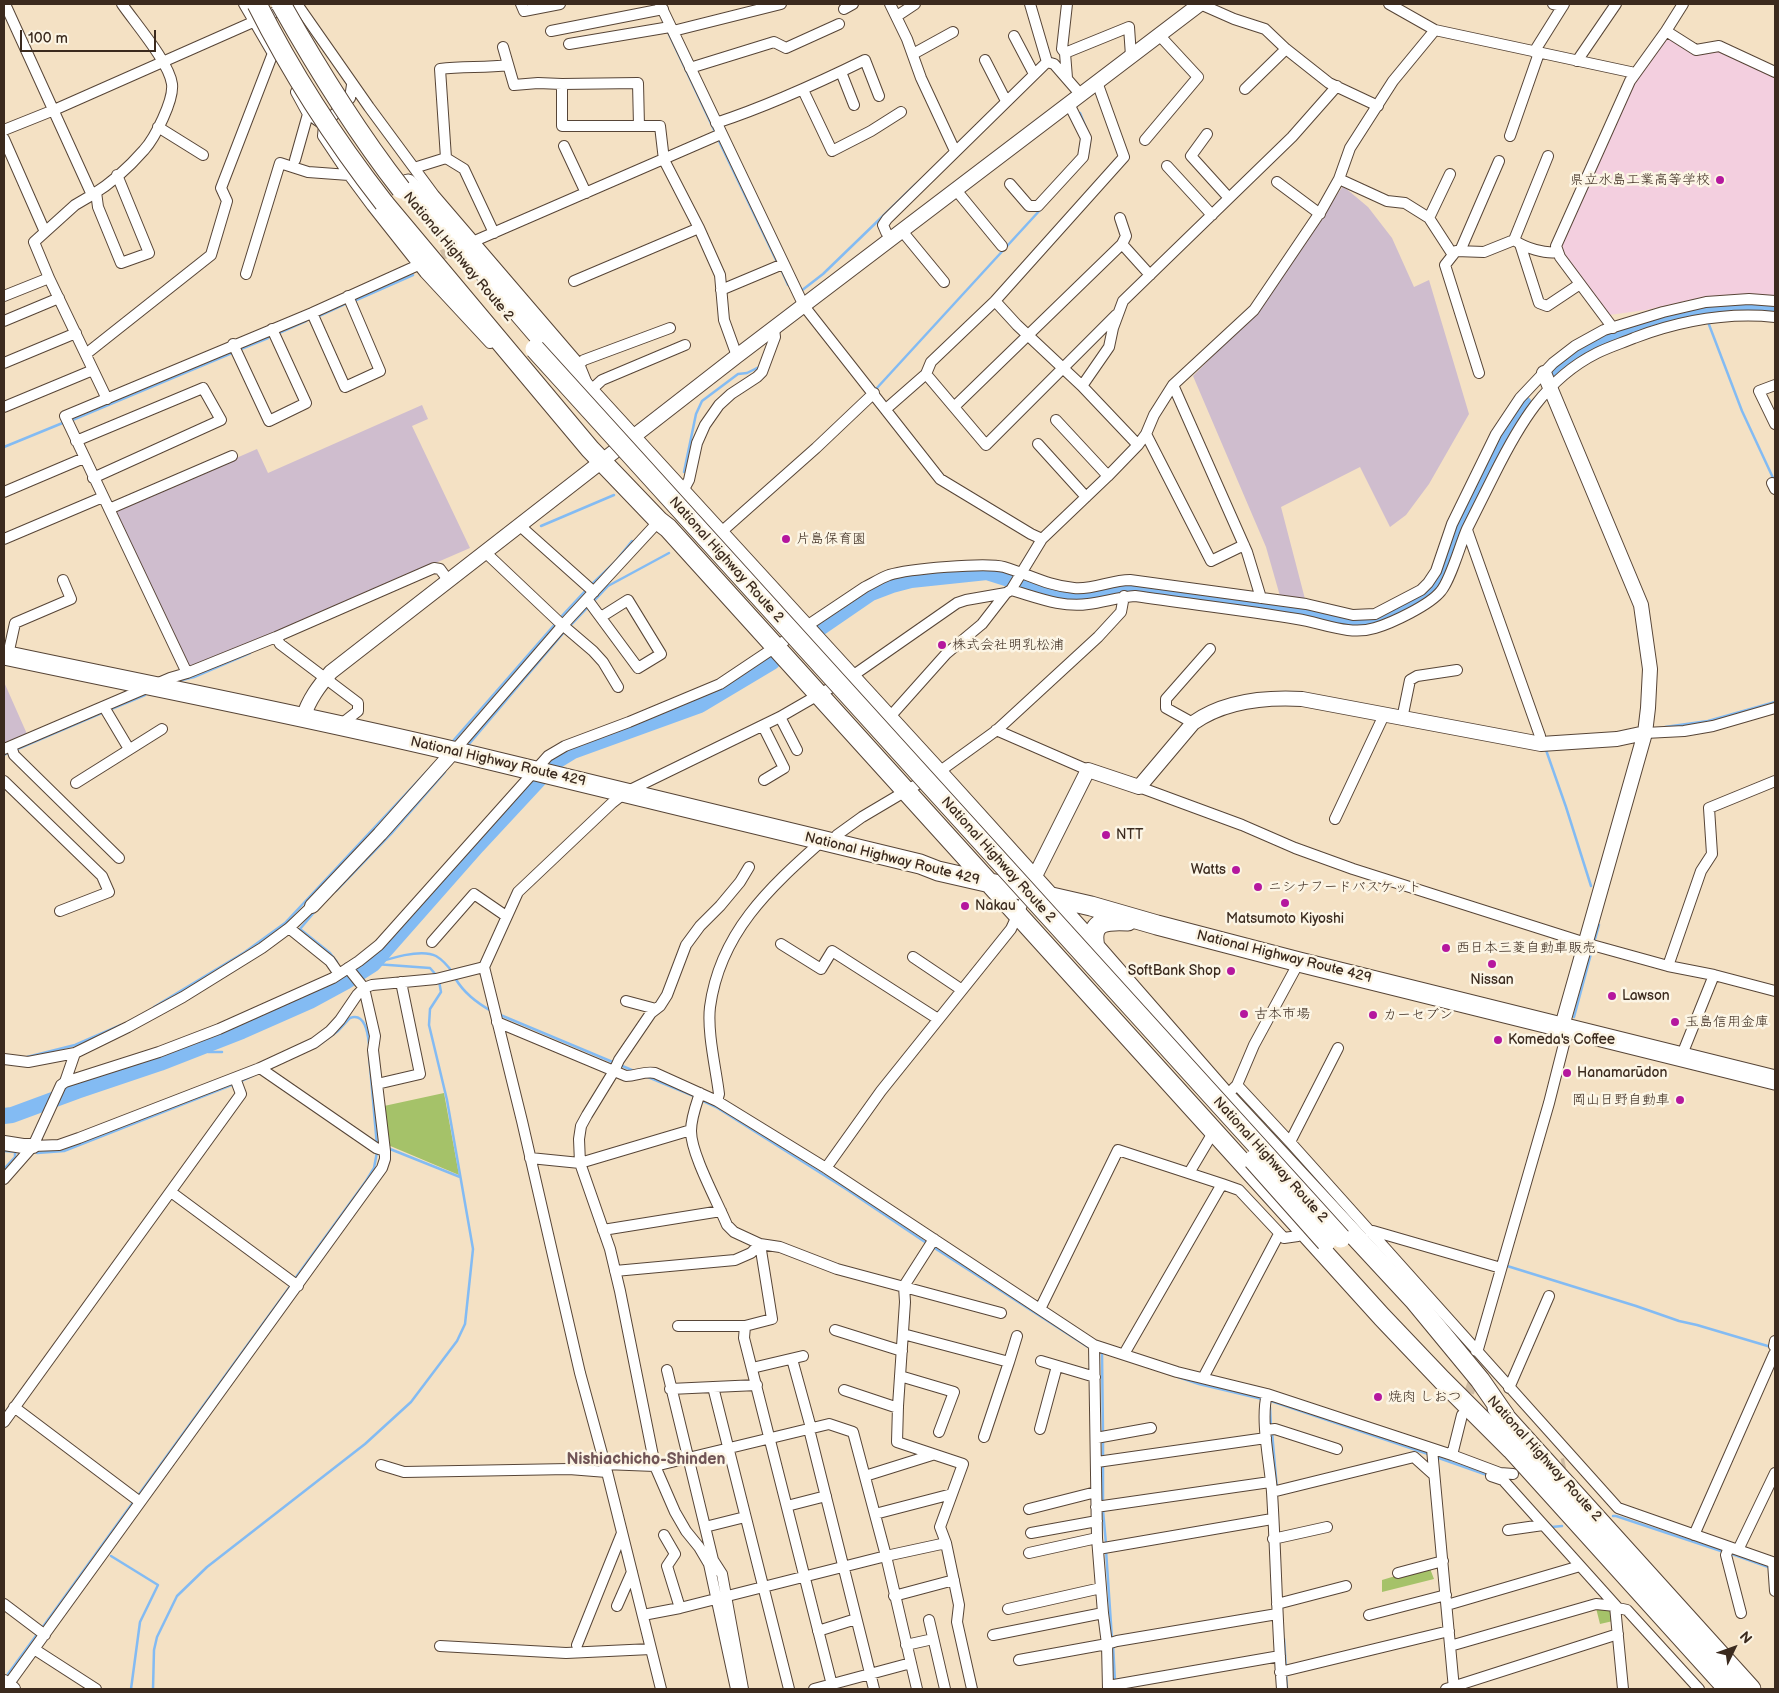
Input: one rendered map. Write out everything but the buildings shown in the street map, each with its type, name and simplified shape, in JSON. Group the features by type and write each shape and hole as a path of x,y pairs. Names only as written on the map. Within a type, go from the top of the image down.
{"highway":[{"name":"National Highway Route 2","path":"264,4 341,131 365,165 400,188"},
{"name":"National Highway Route 2","path":"281,4 352,122 400,188 443,262 530,353 1345,1232 1505,1416 1751,1689"},
{"path":"255,12 286,58 333,135 400,188 590,391 937,772 1031,886 1095,947 1130,987 1231,1091 1414,1300 1480,1380 1505,1416"},
{"path":"400,188 596,455 668,528 1382,1317 1511,1449"},
{"name":"National Highway Route 429","path":"6,655 454,751 920,864 938,871 990,883 1031,886 1139,920 1299,962 1775,1080"},
{"path":"920,864 944,861 951,851 954,842"},
{"path":"1031,886 1034,897 1028,905 1026,912 1034,932"},
{"path":"1095,947 1093,937 1095,929 1100,924 1107,921 1139,920"},
{"name":"National Highway Route 2","path":"1345,1232 1511,1449 1728,1689"}],"street":[{"path":"5,4 94,193 121,263 149,253 117,175"},
{"path":"107,399 49,278 34,242 75,205 117,175 145,150 158,127 172,95 172,83 162,62 122,4"},
{"path":"244,4 255,12 273,53 308,114 319,123 324,124"},
{"path":"4,130 162,62 255,12 295,4 352,85 400,188"},
{"path":"521,4 524,11 560,4"},
{"path":"569,44 669,28 782,4"},
{"path":"890,4 913,54 920,78 954,149"},
{"path":"897,16 915,4"},
{"path":"1030,4 1047,62"},
{"path":"1067,4 1062,49 1065,53 1067,78"},
{"path":"303,718 308,702 331,672 519,525 596,455 632,438 1200,4 1234,19 1265,29 1286,49 1329,83 1378,106"},
{"path":"1389,4 1435,30 1635,73"},
{"path":"1577,61 1616,4"},
{"path":"1613,328 1580,284 1558,252 1556,246 1635,73 1641,68 1683,4"},
{"path":"1510,136 1536,52 1560,5"},
{"path":"551,31 659,8 716,123 718,135 780,265 804,306 940,479 1042,539"},
{"path":"690,68 774,42 786,48 839,24"},
{"path":"1065,53 1129,27 1131,56"},
{"path":"888,719 946,654 982,624 1014,584 1042,539 1138,445 1173,385 1254,310 1320,214 1339,179 1350,148 1393,82 1435,30"},
{"path":"913,54 953,32"},
{"path":"1666,32 1696,50 1719,46 1775,71"},
{"path":"1014,36 1032,72"},
{"path":"1145,140 1198,77 1160,36"},
{"path":"503,47 514,86 538,83 638,83 639,126"},
{"path":"1245,89 1286,49"},
{"path":"86,354 211,255 227,202 221,188 273,53"},
{"path":"716,123 755,110 803,90 865,60 879,96"},
{"path":"985,60 1005,99"},
{"path":"944,282 896,235 883,225 887,219 1032,72 1047,62 1054,64 1081,95"},
{"path":"446,158 440,69 465,66 484,68 508,65"},
{"path":"841,72 854,105"},
{"path":"886,409 926,374 931,362 995,301 1124,157 1097,82"},
{"path":"562,84 562,126 660,126 664,160 699,228 720,275 724,320 737,356"},
{"path":"352,85 350,98 324,124 324,136 349,175 422,264 550,408 596,455"},
{"path":"1082,386 1110,347 1113,328 1123,302 1292,137 1336,86"},
{"path":"803,90 832,151 871,131 901,112"},
{"path":"1010,184 1029,206 1038,206 1082,157 1086,138 1069,104"},
{"path":"295,160 308,114"},
{"path":"158,127 203,155"},
{"path":"1207,134 1191,156 1229,198"},
{"path":"471,243 718,135"},
{"path":"4,139 45,232"},
{"path":"564,146 586,193"},
{"path":"1548,156 1517,242 1539,303 1547,306 1580,284"},
{"path":"400,188 446,158"},
{"path":"446,158 464,169 494,232"},
{"path":"1479,373 1445,265 1457,253 1499,161"},
{"path":"246,274 280,163 308,172 349,175"},
{"path":"1167,166 1212,215"},
{"path":"1429,218 1450,174"},
{"path":"1339,179 1387,201 1405,203 1429,218 1457,253"},
{"path":"1277,182 1320,214"},
{"path":"400,188 434,195 471,243 579,364 590,391 602,380 685,346"},
{"path":"956,190 1002,246"},
{"path":"954,407 1122,244 1126,236 1120,218"},
{"path":"574,281 699,228"},
{"path":"1457,253 1484,252 1517,242 1550,253 1558,252"},
{"path":"1122,244 1150,275"},
{"path":"187,673 65,416 422,264"},
{"path":"721,290 780,265"},
{"path":"4,296 49,278"},
{"path":"312,312 345,387 380,371 348,296"},
{"path":"4,321 59,298"},
{"path":"995,301 1082,386 1138,445"},
{"path":"63,1083 159,1052 219,1029 344,971 379,945 541,772 548,756 565,746 720,684 865,587 890,575 920,570 990,565 1003,566 1014,584 1054,602 1088,604 1129,590 1261,598 1306,604 1353,615 1375,614 1421,590 1436,571 1452,524 1496,434 1520,398 1553,363 1575,346 1604,330 1663,312 1706,302 1775,301"},
{"path":"926,374 986,445 1119,313"},
{"path":"660,1689 643,1615 580,1373 484,967 506,916 523,886 612,802 626,792 763,726 850,677 957,604 1014,584 1077,588 1113,581 1129,590 1298,619 1353,631 1363,631 1385,625 1430,602 1443,589 1467,530 1512,438 1536,403 1550,387 1568,372 1597,353 1643,334 1704,319 1752,315 1775,317"},
{"path":"233,344 269,421 306,404 272,328"},
{"path":"579,364 584,360 670,328"},
{"path":"682,493 689,480 697,443 705,425 724,399 762,372 775,337 774,329"},
{"path":"4,363 76,333"},
{"path":"4,407 93,370"},
{"path":"1476,1351 1549,1103 1584,942 1645,733 1648,708 1650,669 1641,605 1544,373"},
{"path":"1775,384 1759,391 1775,424"},
{"path":"1173,385 1244,545 1261,598"},
{"path":"76,441 203,388 221,420 93,478"},
{"path":"719,534 816,448 874,393"},
{"path":"1056,420 1108,476"},
{"path":"1146,434 1212,561 1244,545"},
{"path":"1038,444 1086,497"},
{"path":"109,509 232,456"},
{"path":"4,492 84,458"},
{"path":"4,539 103,496"},
{"path":"4,1059 28,1062 75,1053 170,1004 233,966 289,928 380,834 562,625 659,521"},
{"path":"519,525 590,595 600,617 638,668 661,654 628,600 600,617"},
{"path":"1467,530 1540,740"},
{"path":"485,552 603,662 618,687"},
{"path":"119,858 10,749 105,710 170,678 277,640 434,568 440,569 448,580"},
{"path":"6,655 15,623 71,599 63,580"},
{"path":"717,1101 719,1094 710,1024 710,1008 716,980 727,950 745,919 761,900 827,842 937,772 996,730 1098,637 1121,612 1129,590"},
{"path":"277,640 358,703 358,711 339,726"},
{"path":"1193,723 1166,708 1166,699 1210,648"},
{"path":"1403,714 1410,680 1417,676 1457,670"},
{"path":"1139,787 1193,723 1200,718 1238,704 1263,699 1302,699 1384,715 1403,714 1540,740 1617,739 1645,733 1684,731 1713,726 1775,708"},
{"path":"105,710 129,750"},
{"path":"1335,819 1384,715"},
{"path":"780,716 797,750"},
{"path":"763,726 784,768 764,780"},
{"path":"76,783 162,729"},
{"path":"996,730 1088,770 1242,825 1295,848 1353,869 1584,942 1668,966 1714,975 1775,991"},
{"path":"826,1168 881,1090 1011,929 1088,770"},
{"path":"4,781 102,876 109,892 60,912"},
{"path":"1668,966 1701,871 1712,854 1709,808 1775,781"},
{"path":"743,1689 721,1597 709,1564 699,1547 686,1532 654,1466 615,1271 580,1163 579,1139 581,1126 616,1066 651,1013 660,1006 667,996 686,945 700,926 740,882 749,867"},
{"path":"432,942 474,894 506,916"},
{"path":"7,1687 34,1649 42,1632 137,1500 294,1284 382,1168 385,1159 380,1150 377,1084 373,1050 375,1036 362,986 289,928"},
{"path":"781,944 821,969 832,951 938,1019"},
{"path":"912,957 962,990"},
{"path":"1299,962 1231,1091 1290,1142 1345,1232 1373,1231 1502,1266"},
{"path":"4,1143 23,1146 59,1145 263,1070 330,1031 362,986 446,976 484,967"},
{"path":"1681,1057 1714,975"},
{"path":"377,1084 420,1074 401,982"},
{"path":"1106,1011 1130,987"},
{"path":"626,1001 656,1010"},
{"path":"497,1020 616,1066 626,1076 633,1076 646,1071 655,1073 699,1097 717,1101 826,1168 931,1243 1040,1309 1094,1349 1124,1354 1177,1372 1203,1378 1452,1455 1486,1470 1503,1480 1616,1606 1627,1610 1699,1689"},
{"path":"1290,1142 1338,1048"},
{"path":"4,1178 33,1146 75,1053"},
{"path":"263,1070 380,1150"},
{"path":"4,1422 241,1094 236,1081"},
{"path":"699,1097 691,1130 692,1146 727,1225 734,1232 760,1244 780,1247 838,1269 1001,1313"},
{"path":"530,1158 580,1163 691,1130"},
{"path":"1190,1171 1214,1131"},
{"path":"1040,1309 1118,1150 1190,1171 1239,1190 1284,1238 1298,1236"},
{"path":"1124,1354 1222,1184"},
{"path":"171,1192 294,1284"},
{"path":"603,1230 721,1211"},
{"path":"1370,1232 1476,1351 1482,1363 1509,1388 1569,1460 1618,1508 1694,1535 1730,1551 1774,1565 1775,1591"},
{"path":"1203,1378 1279,1234"},
{"path":"931,1243 904,1286 905,1302 897,1442 963,1464 940,1527 946,1542 959,1605 956,1622 972,1689"},
{"path":"615,1271 735,1260 751,1253 760,1244"},
{"path":"678,1326 745,1326 772,1318 760,1244"},
{"path":"1509,1388 1549,1296"},
{"path":"745,1326 744,1338 832,1687"},
{"path":"835,1330 902,1352"},
{"path":"903,1334 1009,1362"},
{"path":"984,1437 1017,1336"},
{"path":"1694,1535 1774,1347"},
{"path":"1094,1349 1100,1462 1096,1492 1100,1507 1097,1521 1101,1546 1101,1588 1103,1614 1112,1642 1108,1687 1280,1656"},
{"path":"752,1368 803,1356"},
{"path":"792,1359 874,1689"},
{"path":"1041,1361 1095,1377"},
{"path":"1040,1429 1058,1366"},
{"path":"667,1370 670,1389 689,1458 713,1560 722,1574 721,1597 736,1689"},
{"path":"900,1376 954,1392 939,1432"},
{"path":"670,1389 757,1385"},
{"path":"713,1387 789,1689"},
{"path":"844,1390 898,1408"},
{"path":"1266,1398 1274,1489 1272,1519 1276,1538 1280,1656 1284,1671 1282,1689"},
{"path":"14,1407 137,1500"},
{"path":"1452,1455 1462,1415"},
{"path":"381,1465 404,1472 654,1466 829,1424 852,1432 886,1556 917,1689"},
{"path":"1099,1437 1151,1428"},
{"path":"1100,1462 1269,1432 1337,1449"},
{"path":"1432,1449 1449,1631 1451,1688 1618,1634"},
{"path":"865,1476 932,1455"},
{"path":"1100,1507 1274,1489 1414,1457 1434,1475"},
{"path":"1486,1470 1513,1474"},
{"path":"1741,1613 1730,1551 1775,1473"},
{"path":"1029,1508 1096,1492"},
{"path":"875,1514 952,1494"},
{"path":"787,1506 826,1496"},
{"path":"706,1527 746,1517"},
{"path":"1029,1553 1101,1546 1272,1519"},
{"path":"1031,1533 1097,1521"},
{"path":"1508,1530 1543,1525"},
{"path":"1276,1538 1327,1527"},
{"path":"577,1645 622,1533"},
{"path":"664,1535 675,1554 667,1566 680,1608"},
{"path":"643,1615 680,1608 762,1586 844,1568 946,1542"},
{"path":"1398,1573 1443,1560"},
{"path":"1369,1615 1446,1600 1580,1566"},
{"path":"617,1606 632,1572"},
{"path":"894,1596 954,1580"},
{"path":"1019,1660 1279,1606 1346,1586"},
{"path":"1008,1609 1101,1588"},
{"path":"4,1604 42,1632"},
{"path":"1450,1646 1596,1604 1616,1606"},
{"path":"1616,1606 1623,1689"},
{"path":"993,1635 1103,1614"},
{"path":"818,1631 856,1619"},
{"path":"928,1620 945,1689"},
{"path":"1284,1671 1449,1631"},
{"path":"906,1645 933,1639"},
{"path":"440,1646 566,1653 651,1649"},
{"path":"34,1649 96,1689"},
{"path":"814,1689 832,1687 911,1663"}],"shaded area":[{"path":"1664,40 1673,40 1697,55 1719,50 1775,76 1775,297 1707,296 1646,310 1609,315 1562,255 1561,246 1635,82"},
{"path":"1343,186 1368,207 1392,238 1414,287 1429,280 1469,414 1429,484 1406,515 1390,527 1360,467 1281,507 1305,599 1280,596 1266,547 1193,376 1263,305"},
{"path":"422,405 428,419 412,426 470,548 189,670 112,512 257,449 268,473"},
{"path":"4,682 27,734 4,744"}],"green space":[{"path":"444,1093 459,1175 388,1145 384,1106"},
{"path":"1429,1566 1434,1579 1382,1592 1382,1580"},
{"path":"1596,1608 1611,1610 1613,1621 1600,1624"}],"waterway":[{"path":"667,30 716,134"},
{"path":"1080,113 1086,128"},
{"path":"718,139 778,264"},
{"path":"1088,154 1090,140"},
{"path":"801,291 823,274 916,184"},
{"path":"876,389 1041,209"},
{"path":"781,269 788,285"},
{"path":"354,301 413,275"},
{"path":"319,316 345,304"},
{"path":"1552,375 1573,358 1592,347 1625,333 1662,321 1718,309 1775,308"},
{"path":"279,333 306,321"},
{"path":"1708,322 1742,411 1774,480"},
{"path":"241,349 268,338"},
{"path":"70,421 232,353"},
{"path":"684,472 696,414 702,401 738,374 747,373 759,367"},
{"path":"820,628 871,593 892,585 911,580 987,572 1060,595 1073,597 1127,587 1294,608 1358,624 1374,621 1434,589 1461,524 1497,450 1524,404"},
{"path":"4,447 65,422"},
{"path":"541,526 614,495"},
{"path":"590,586 615,562 632,541"},
{"path":"593,602 608,586 669,553"},
{"path":"559,619 586,590"},
{"path":"569,627 589,606"},
{"path":"453,741 556,623"},
{"path":"469,744 565,631"},
{"path":"174,682 194,677 250,653"},
{"path":"4,1116 12,1115 160,1063 242,1031 310,1001 345,982 373,964 477,846 555,762 573,751 700,705 772,662"},
{"path":"109,710 145,695"},
{"path":"1665,727 1708,721 1775,702"},
{"path":"15,750 104,712"},
{"path":"1546,750 1591,886"},
{"path":"4,755 10,752"},
{"path":"154,1007 245,952 285,923 432,766"},
{"path":"336,891 391,834 445,772"},
{"path":"316,910 300,929 330,953 337,962"},
{"path":"1595,939 1599,925"},
{"path":"1574,1017 1592,950"},
{"path":"373,964 404,955 422,953 441,959 453,973"},
{"path":"375,964 430,968 437,976"},
{"path":"343,976 345,982"},
{"path":"455,978 471,997 491,1011"},
{"path":"153,1689 154,1650 157,1637 177,1596 207,1567 365,1444 411,1402 457,1341 465,1324 473,1249 447,1100 429,1025 430,1009 441,992 439,981"},
{"path":"498,1014 615,1063"},
{"path":"316,1047 338,1031 350,1018 355,1017 359,1018 365,1025 369,1044"},
{"path":"27,1057 75,1045 121,1025"},
{"path":"203,1046 208,1052 222,1052"},
{"path":"369,1055 377,1146"},
{"path":"620,1065 634,1071"},
{"path":"239,1082 252,1076"},
{"path":"648,1077 696,1097"},
{"path":"37,1153 64,1151 234,1084"},
{"path":"701,1100 716,1107 846,1189 928,1244"},
{"path":"390,1149 460,1177"},
{"path":"4,1151 19,1152"},
{"path":"4,1169 15,1157 15,1152"},
{"path":"294,1280 366,1181 374,1168 377,1152"},
{"path":"933,1247 1088,1347"},
{"path":"1504,1265 1679,1321 1771,1347"},
{"path":"137,1497 291,1285"},
{"path":"1102,1353 1103,1434"},
{"path":"1178,1377 1262,1399"},
{"path":"1268,1400 1431,1455"},
{"path":"1270,1407 1271,1427"},
{"path":"1272,1432 1277,1489"},
{"path":"1103,1440 1103,1459"},
{"path":"1436,1457 1487,1475"},
{"path":"1103,1465 1103,1504"},
{"path":"42,1628 134,1501"},
{"path":"1103,1510 1106,1544"},
{"path":"1613,1516 1724,1552"},
{"path":"1550,1525 1552,1527 1562,1526"},
{"path":"1106,1550 1112,1639"},
{"path":"1729,1553 1771,1568"},
{"path":"111,1556 158,1585 140,1622 131,1689"},
{"path":"8,1674 38,1633"},
{"path":"1284,1639 1286,1669"},
{"path":"1113,1644 1115,1681"},
{"path":"1286,1674 1287,1689"}],"tunnel":[{"path":"428,261 465,245"},
{"path":"1464,1407 1476,1373"},
{"path":"1547,1467 1565,1463"}],"place":[{"name":"県立水島工業高等学校","path":"1720,180"},
{"name":"片島保育園","path":"786,539"},
{"name":"株式会社明乳松浦","path":"942,645"},
{"name":"NTT","path":"1106,835"},
{"name":"Watts","path":"1236,870"},
{"name":"ニシナフードバスケット","path":"1258,887"},
{"name":"Matsumoto Kiyoshi","path":"1285,903"},
{"name":"Nakau","path":"965,906"},
{"name":"西日本三菱自動車販売","path":"1446,948"},
{"name":"Nissan","path":"1492,964"},
{"name":"SoftBank Shop","path":"1231,971"},
{"name":"Lawson","path":"1612,996"},
{"name":"古本市場","path":"1244,1014"},
{"name":"カーセブン","path":"1373,1015"},
{"name":"玉島信用金庫","path":"1675,1022"},
{"name":"Komeda's Coffee","path":"1498,1040"},
{"name":"Hanamarūdon","path":"1567,1073"},
{"name":"岡山日野自動車","path":"1680,1100"},
{"name":"焼肉 しおつ","path":"1378,1397"}],"district":[{"name":"Nishiachicho-Shinden","path":"646,1460"}]}
